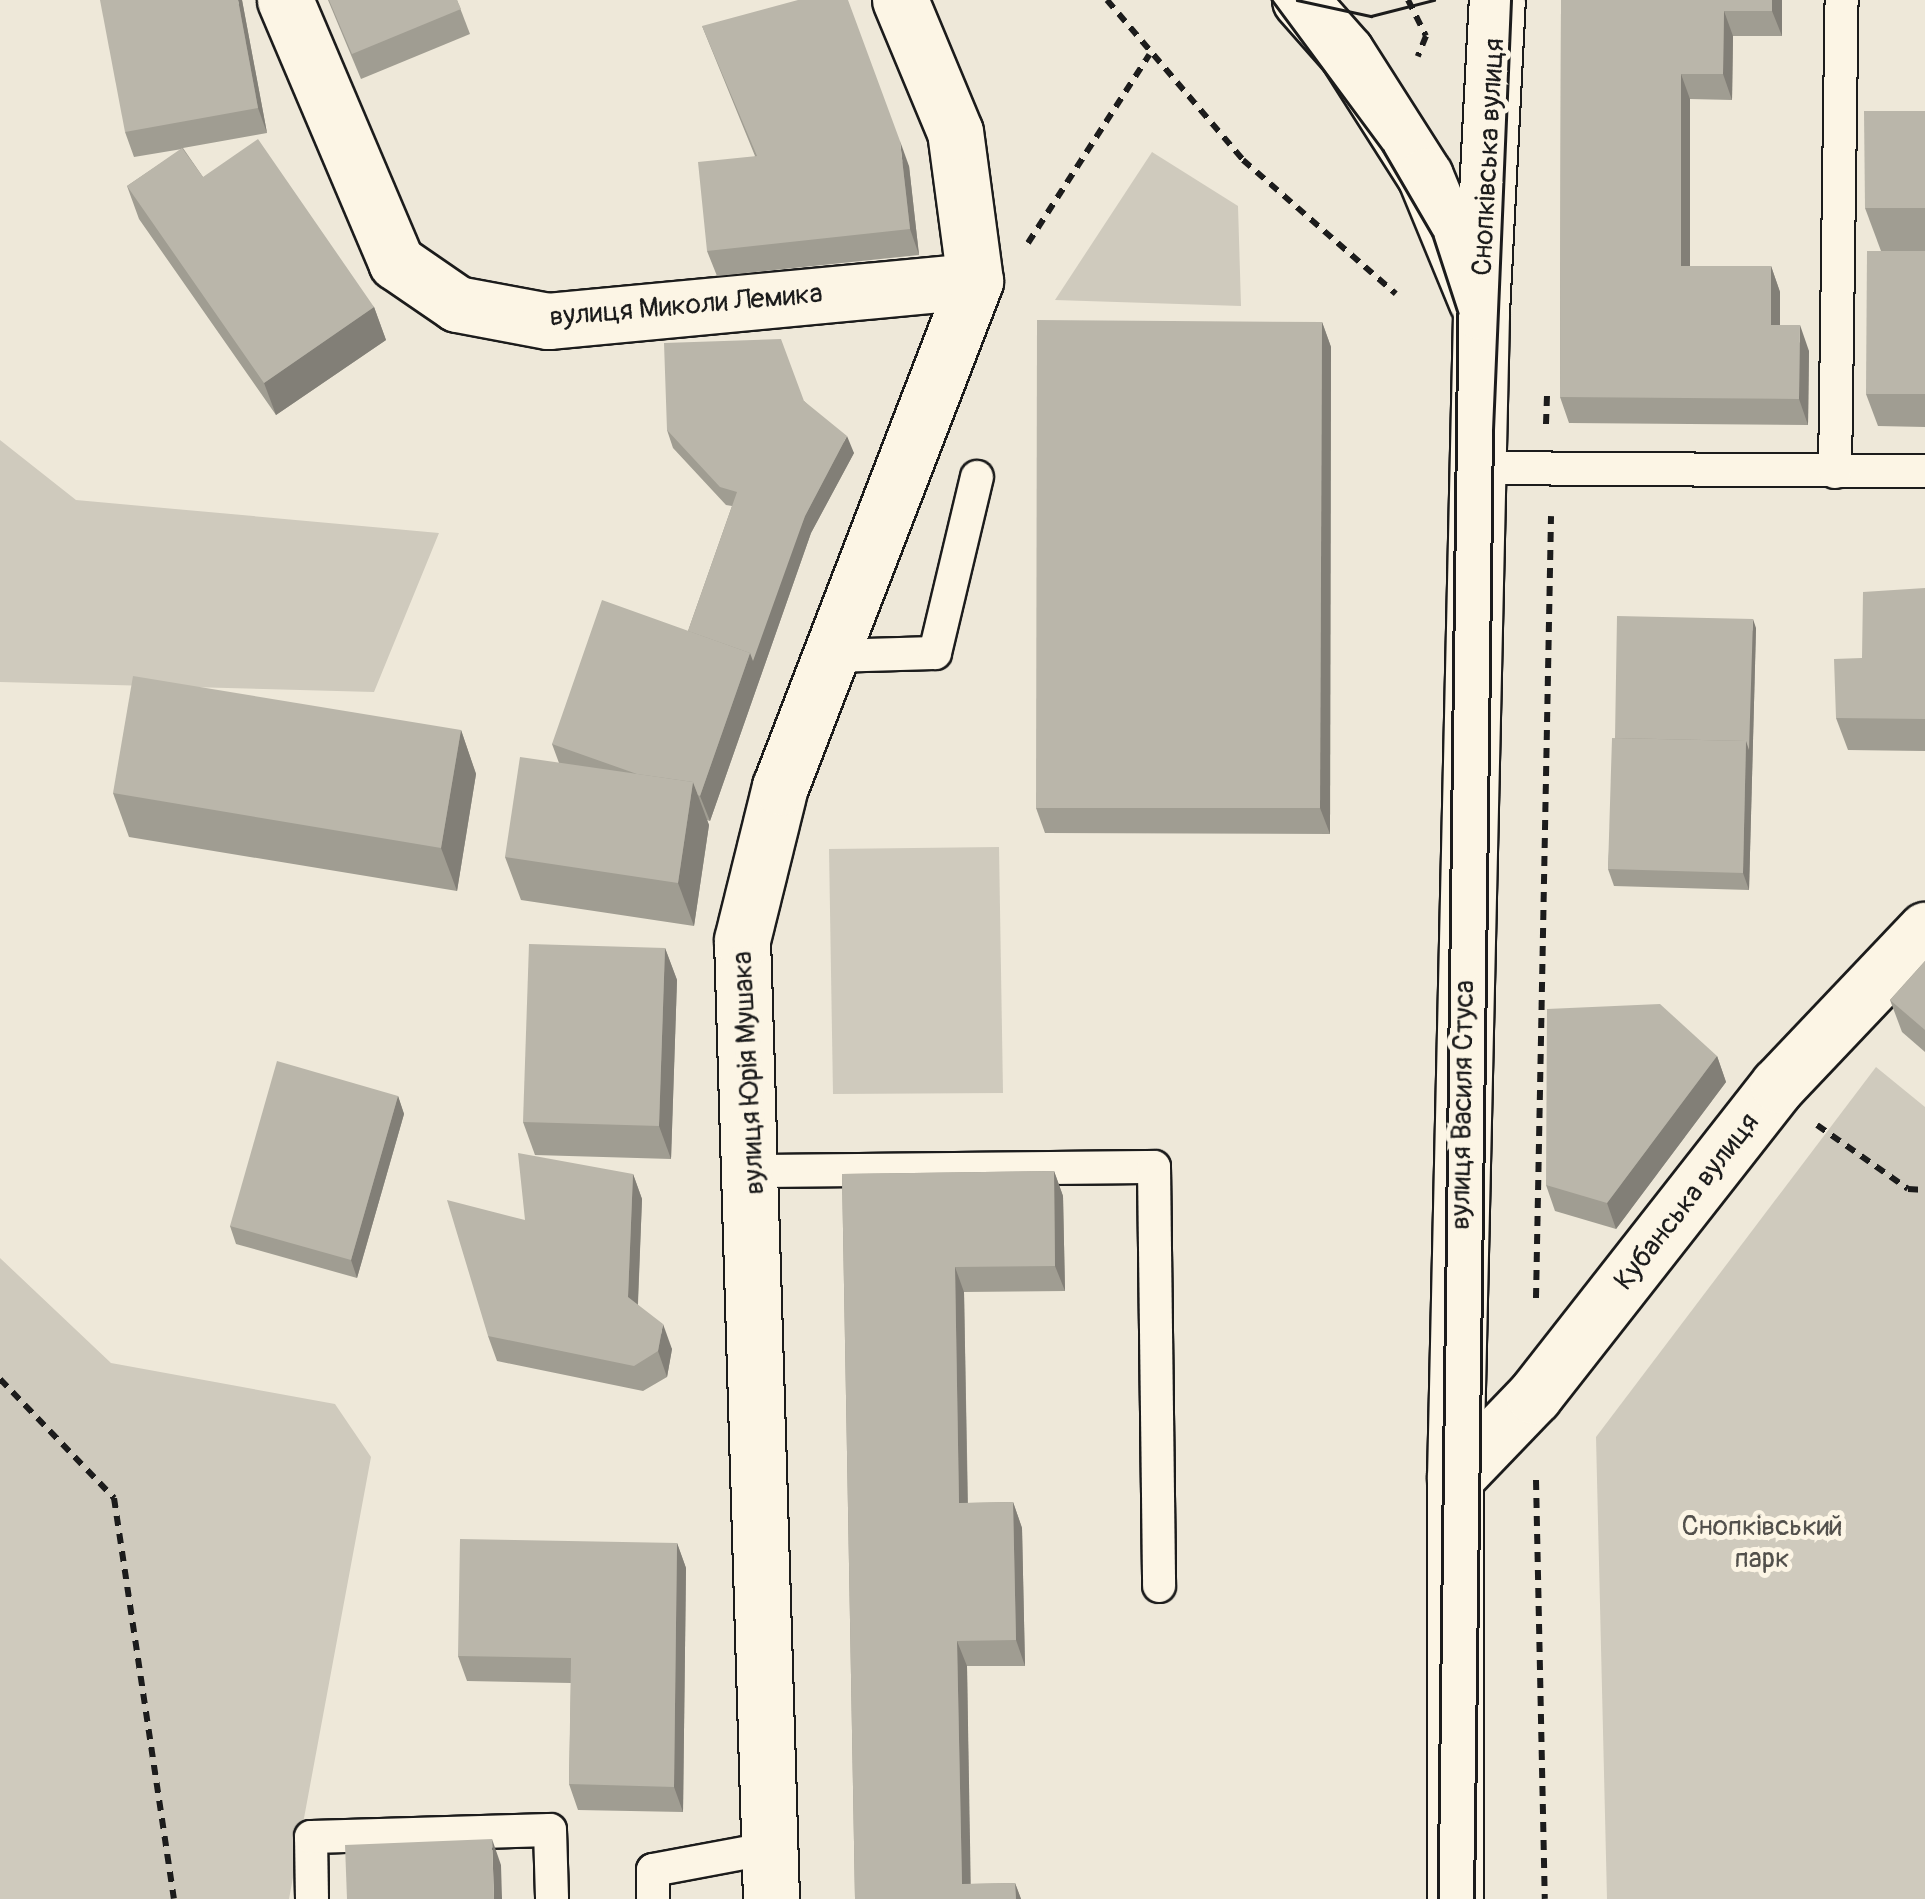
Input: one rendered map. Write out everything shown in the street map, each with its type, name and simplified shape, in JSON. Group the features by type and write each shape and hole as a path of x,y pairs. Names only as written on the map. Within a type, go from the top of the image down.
{"street":[{"name":"вулиця Миколи Лемика","path":"286,0 396,262 457,304 548,321 975,282"},
{"name":"вулиця Юрія Мушака","path":"770,1873 755,1171 742,940 780,787 975,282 955,132 900,0"},
{"name":"Снопківська вулиця","path":"1300,0 1346,52 1425,176 1481,312"},
{"name":"Снопківська вулиця","path":"1481,312 1497,0"},
{"name":"вулиця Василя Стуса","path":"1455,1899 1454,1478 1481,312"},
{"name":"Кубанська вулиця","path":"1454,1478 1534,1396 1778,1085 1906,960"}],"lane":[{"path":"1835,472 1842,0"},
{"path":"1478,468 1925,471"},
{"path":"830,656 935,653 977,477"},
{"path":"755,1171 1154,1168 1159,1586"},
{"path":"312,1899 311,1837 550,1830 552,1899"},
{"path":"653,1899 652,1870 770,1873"}],"path":[{"path":"1108,0 1149,55 1243,160 1396,294"},
{"path":"1408,0 1420,14 1426,36 1410,64"},
{"path":"1023,252 1149,55"},
{"path":"1546,1899 1534,1396 1552,532"},
{"path":"1778,1085 1812,1121 1908,1189 1925,1190"},
{"path":"0,1380 114,1498 174,1899"}],"green space":[{"path":"1152,152 1238,206 1241,306 1055,300"},
{"path":"0,440 76,500 439,533 374,692 0,682"},
{"path":"999,847 1003,1093 833,1094 829,849"},
{"name":"Снопківський парк","path":"1876,1067 1925,1107 1925,1899 1607,1899 1596,1437"},
{"path":"0,1258 111,1363 335,1404 371,1457 289,1899 0,1899"}],"building":[{"path":"100,0 238,0 258,108 125,132"},
{"path":"329,0 457,0 461,9 352,54"},
{"path":"798,0 848,0 900,141 910,229 707,251 698,162 757,156 702,26"},
{"path":"1561,0 1772,0 1772,11 1724,11 1723,74 1681,74 1681,266 1771,266 1771,325 1800,325 1799,399 1560,397"},
{"path":"1864,111 1925,111 1925,208 1865,208"},
{"path":"258,139 374,307 264,383 127,186 182,148 203,177"},
{"path":"1867,251 1925,251 1925,394 1866,394"},
{"path":"1037,320 1322,322 1320,808 1036,808"},
{"path":"781,339 804,401 847,436 805,516 753,661 750,653 688,631 737,492 720,487 667,430 664,343"},
{"path":"1925,588 1925,719 1836,718 1834,659 1862,658 1863,592"},
{"path":"602,600 750,653 700,796 693,782 637,774 552,744"},
{"path":"1617,616 1753,619 1749,750 1746,741 1615,738"},
{"path":"133,676 461,730 441,848 113,793"},
{"path":"1612,738 1746,741 1743,873 1608,869"},
{"path":"520,757 693,782 678,883 505,857"},
{"path":"529,944 665,948 659,1126 523,1122"},
{"path":"1925,961 1925,1030 1890,1000"},
{"path":"1660,1004 1717,1056 1607,1203 1546,1185 1547,1009"},
{"path":"277,1061 398,1096 351,1260 230,1226"},
{"path":"518,1153 633,1174 628,1297 663,1324 658,1351 634,1366 488,1336 447,1200 525,1220"},
{"path":"1054,1171 1055,1266 955,1267 959,1503 1013,1502 1016,1640 957,1641 962,1884 1015,1883 1016,1899 855,1899 842,1174"},
{"path":"460,1539 677,1543 674,1787 569,1784 571,1658 458,1656"},
{"path":"492,1839 494,1899 347,1899 345,1845"}],"tram line":[{"path":"1272,0 1383,150 1433,236 1458,313 1438,1899"},
{"path":"1297,0 1371,16 1434,0"},
{"path":"1474,1899 1493,430 1511,0"}]}
